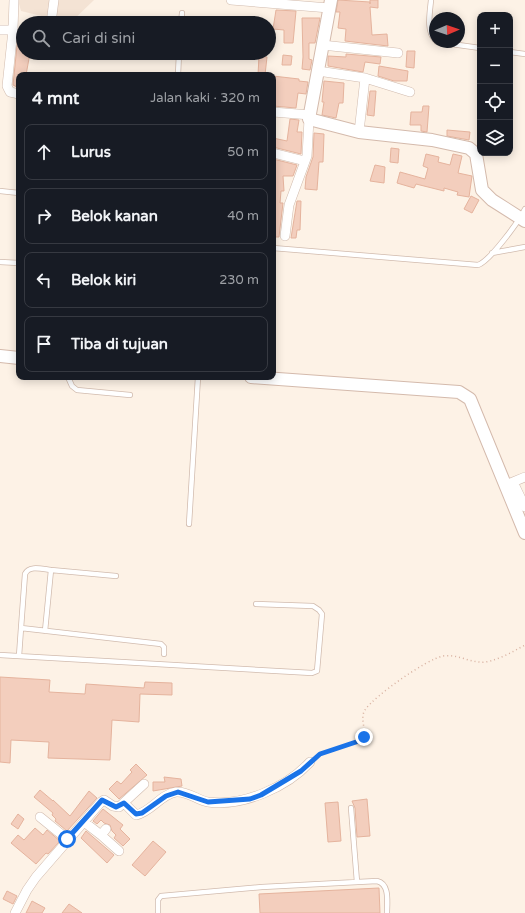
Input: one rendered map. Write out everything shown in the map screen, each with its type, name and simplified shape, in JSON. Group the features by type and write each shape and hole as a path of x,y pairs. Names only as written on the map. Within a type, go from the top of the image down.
{"street":[{"path":"14,0 7,86 10,92 16,93"},
{"path":"52,16 54,0"},
{"path":"231,0 330,4 310,117 305,161 289,205 285,236"},
{"path":"0,30 16,26"},
{"path":"322,45 398,53"},
{"path":"318,71 365,78 410,92"},
{"path":"359,132 365,78"},
{"path":"276,112 310,117 359,132 432,140 469,148 476,154 482,190 492,200 523,216"},
{"path":"276,154 305,161"},
{"path":"0,356 16,358"},
{"path":"276,379 462,393 470,399 509,484 525,533"},
{"path":"509,484 525,477"},
{"path":"509,484 525,507"},
{"path":"124,803 136,814 142,813 171,793 178,792 208,802 250,799 261,795 301,771 310,762"},
{"path":"15,913 27,890 67,839 84,822 102,800 116,807 124,803 144,784"},
{"path":"40,817 67,839"},
{"path":"84,822 104,832 119,851"}],"lane":[{"path":"430,0 430,12"},
{"path":"465,46 477,48"},
{"path":"513,52 525,54"},
{"path":"178,72 179,60"},
{"path":"0,191 16,192"},
{"path":"276,248 478,265 483,263 523,216"},
{"path":"492,253 525,247"},
{"path":"0,262 16,263"},
{"path":"69,380 77,390 130,394"},
{"path":"189,524 198,380"},
{"path":"19,656 25,574 27,570 31,568 116,576"},
{"path":"45,631 51,570"},
{"path":"0,655 312,673 317,671 322,614 319,610 313,606 256,604"},
{"path":"21,628 161,644 164,647 164,654"},
{"path":"351,808 357,882"},
{"path":"158,913 158,900 160,896 262,887 377,881 383,883 386,888 387,913"}],"path":[{"path":"310,762 320,754 362,740 364,733 363,719 365,710 384,691 427,663 441,657 451,655 483,662 501,657 525,645"}],"shaded area":[{"path":"18,0 94,0 77,16 41,16 21,11"}],"building":[{"path":"338,0 370,2 370,0 378,0 378,8 370,7 372,35 387,34 388,46 345,41 346,29 338,28 340,12 336,12"},
{"path":"276,10 296,11 293,43 284,43 284,30 276,29"},
{"path":"302,18 320,18 315,43 309,43 309,59 312,60 310,70 302,69"},
{"path":"407,51 415,51 414,68 406,67"},
{"path":"346,54 381,57 380,64 365,62 363,72 328,66 328,56 346,57"},
{"path":"283,55 292,56 291,65 282,65"},
{"path":"16,56 16,60 29,60 27,72 16,72 16,86 13,85"},
{"path":"259,60 267,60 265,72 258,72"},
{"path":"379,66 408,71 407,81 394,81 378,76"},
{"path":"276,76 299,79 299,81 308,82 306,94 298,93 296,108 276,106"},
{"path":"324,81 344,83 343,103 339,103 336,118 322,115 324,102 322,102"},
{"path":"370,91 376,91 374,116 367,115"},
{"path":"423,106 429,106 427,132 421,131 421,125 410,125 411,112 422,112"},
{"path":"290,119 299,120 297,132 302,132 301,154 276,148 276,139 287,141"},
{"path":"447,130 470,132 469,140 447,136"},
{"path":"314,133 324,134 323,162 319,162 317,190 305,189 306,177 313,157"},
{"path":"391,148 399,149 398,163 390,162"},
{"path":"426,154 439,157 438,162 450,165 453,154 462,156 458,173 472,176 469,197 457,195 458,192 444,188 444,191 416,184 414,188 397,183 400,172 425,179 428,168 423,166"},
{"path":"276,160 297,165 293,176 283,176 284,191 281,191 280,203 283,203 279,237 276,237"},
{"path":"375,165 385,167 384,183 370,181"},
{"path":"471,196 479,200 472,213 464,209"},
{"path":"297,201 301,201 300,230 297,230 296,238 291,238"},
{"path":"0,677 50,680 49,692 85,694 86,684 144,688 145,682 172,683 172,695 140,694 139,722 112,720 110,760 48,758 49,742 11,740 10,763 0,762"},
{"path":"136,764 147,775 119,799 109,789 117,781 121,784 132,772 130,770"},
{"path":"164,777 181,779 182,786 153,791 153,782 165,782"},
{"path":"40,790 70,816 89,791 97,798 67,831 55,821 56,819 52,815 53,813 34,797"},
{"path":"367,799 370,836 357,837 355,808 352,801"},
{"path":"338,802 341,841 328,842 325,803"},
{"path":"103,809 123,825 120,829 130,839 123,846 114,838 116,835 112,831 110,825 101,820 97,824 93,821"},
{"path":"18,814 24,819 18,829 11,824"},
{"path":"35,828 43,835 47,830 60,841 36,864 11,843 18,835 24,840"},
{"path":"86,831 114,855 107,863 81,838"},
{"path":"153,841 166,852 145,876 132,865"},
{"path":"379,888 380,913 260,913 259,894"},
{"path":"7,891 17,896 13,904 3,899"},
{"path":"32,901 45,908 42,913 26,913"},
{"path":"69,904 82,913 62,913"}],"route":[{"path":"67,839 84,822 102,800 116,807 124,803 134,814 139,814 171,793 178,792 188,794 208,802 250,799 261,795 301,771 320,754 362,740 364,737"}]}
